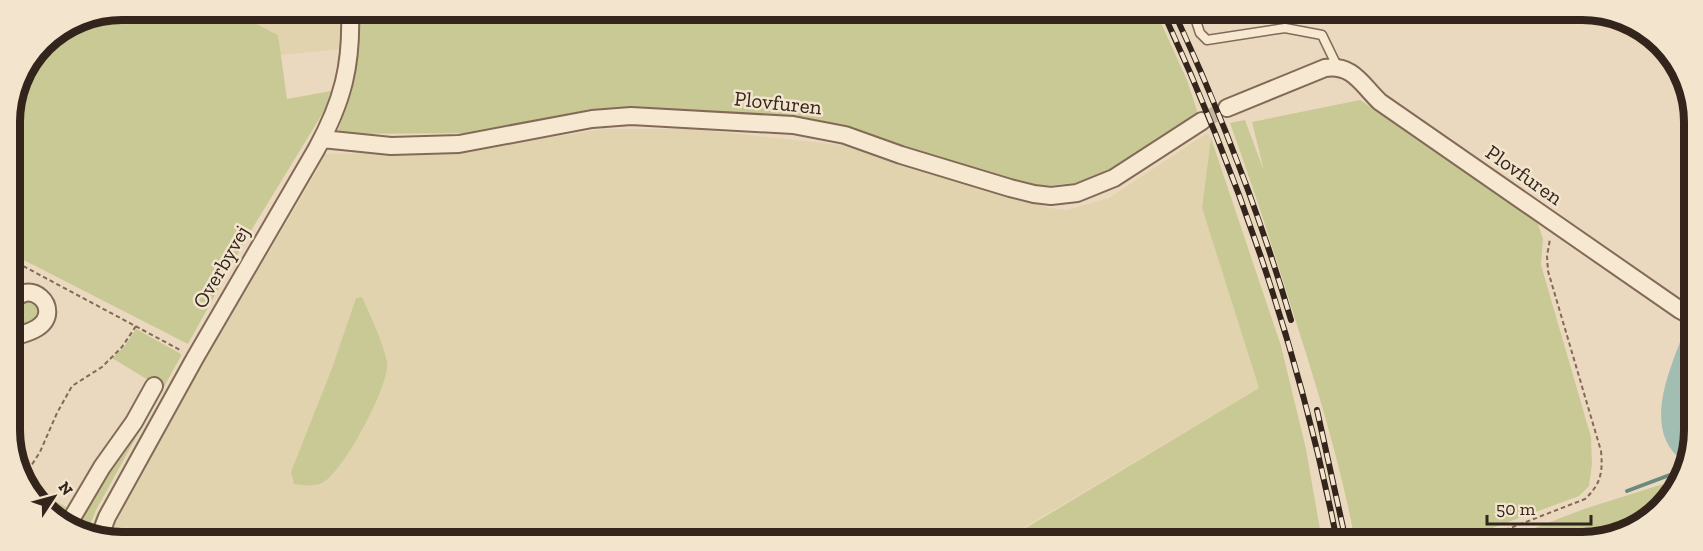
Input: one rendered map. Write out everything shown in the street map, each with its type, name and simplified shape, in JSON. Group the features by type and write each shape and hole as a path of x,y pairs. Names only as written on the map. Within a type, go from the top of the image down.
{"street":[{"name":"Overbyvej","path":"102,530 195,358 322,139 346,81 350,55 350,20"},
{"name":"Plovfuren","path":"1337,66 1348,69 1380,102 1684,311"},
{"path":"1227,108 1325,68 1337,66"},
{"name":"Plovfuren","path":"322,139 391,146 459,144 592,119 631,116 793,124 845,135 901,155 1010,188 1051,196 1077,193 1114,178 1202,121"},
{"path":"20,296 29,292 39,295 45,302 47,310 45,320 39,327 20,334"},
{"path":"72,518 102,467 134,422 154,386"}],"lane":[{"path":"1196,20 1200,33 1207,40 1285,28 1323,35 1337,66"}],"path":[{"path":"1504,531 1585,499 1595,489 1603,470 1601,451 1548,271 1549,242 1556,225"},
{"path":"20,264 195,358"},
{"path":"28,470 40,452 72,386 102,367 136,326"}],"shaded area":[{"path":"248,20 342,20 343,49 280,55 278,35"},
{"path":"605,129 693,129 841,145 1049,208 1067,210 1109,198 1207,133 1211,138 1202,208 1259,388 1018,531 112,531 169,422 325,154 446,153","holes":["356,298 362,298 373,321 387,364 331,371"]}],"green space":[{"path":"249,20 278,35 287,99 331,91 324,111 246,239 188,344 20,258 20,115 23,95 30,77 54,45 83,27 102,21"},
{"path":"359,20 1160,20 1187,80 1198,114 1113,168 1091,179 1044,186 1003,178 866,134 658,110 571,113 479,133 337,134 352,92"},
{"path":"1360,100 1510,199 1538,224 1543,239 1541,265 1591,437 1592,464 1589,486 1579,496 1484,531 1353,531 1335,452 1318,394 1269,237 1230,123 1245,120 1264,171 1252,122"},
{"path":"1211,138 1281,346 1306,449 1320,531 1020,531 1259,388 1202,208"},
{"path":"362,297 380,339 387,363 381,390 352,447 331,476 315,485 294,484 291,472 331,371 356,298"},
{"path":"20,300 39,301 41,317 20,329"},
{"path":"136,329 181,356 89,526 76,520 158,386 112,358 124,347"},
{"path":"190,356 97,528 92,527 96,516 184,357"},
{"path":"1668,483 1649,506 1620,524 1588,531 1527,531 1584,509"},
{"path":"43,494 70,509 68,514 65,513 66,510 54,506"}],"waterway":[{"path":"1683,444 1675,430 1673,416 1677,387 1684,365"},
{"path":"1627,491 1673,474"}],"tunnel":[{"path":"1202,121 1227,108"}],"railway":[{"path":"1166,20 1218,140 1266,271 1306,405 1335,531"},
{"path":"1178,20 1238,164 1291,320"},
{"path":"1317,410 1344,531"}]}
